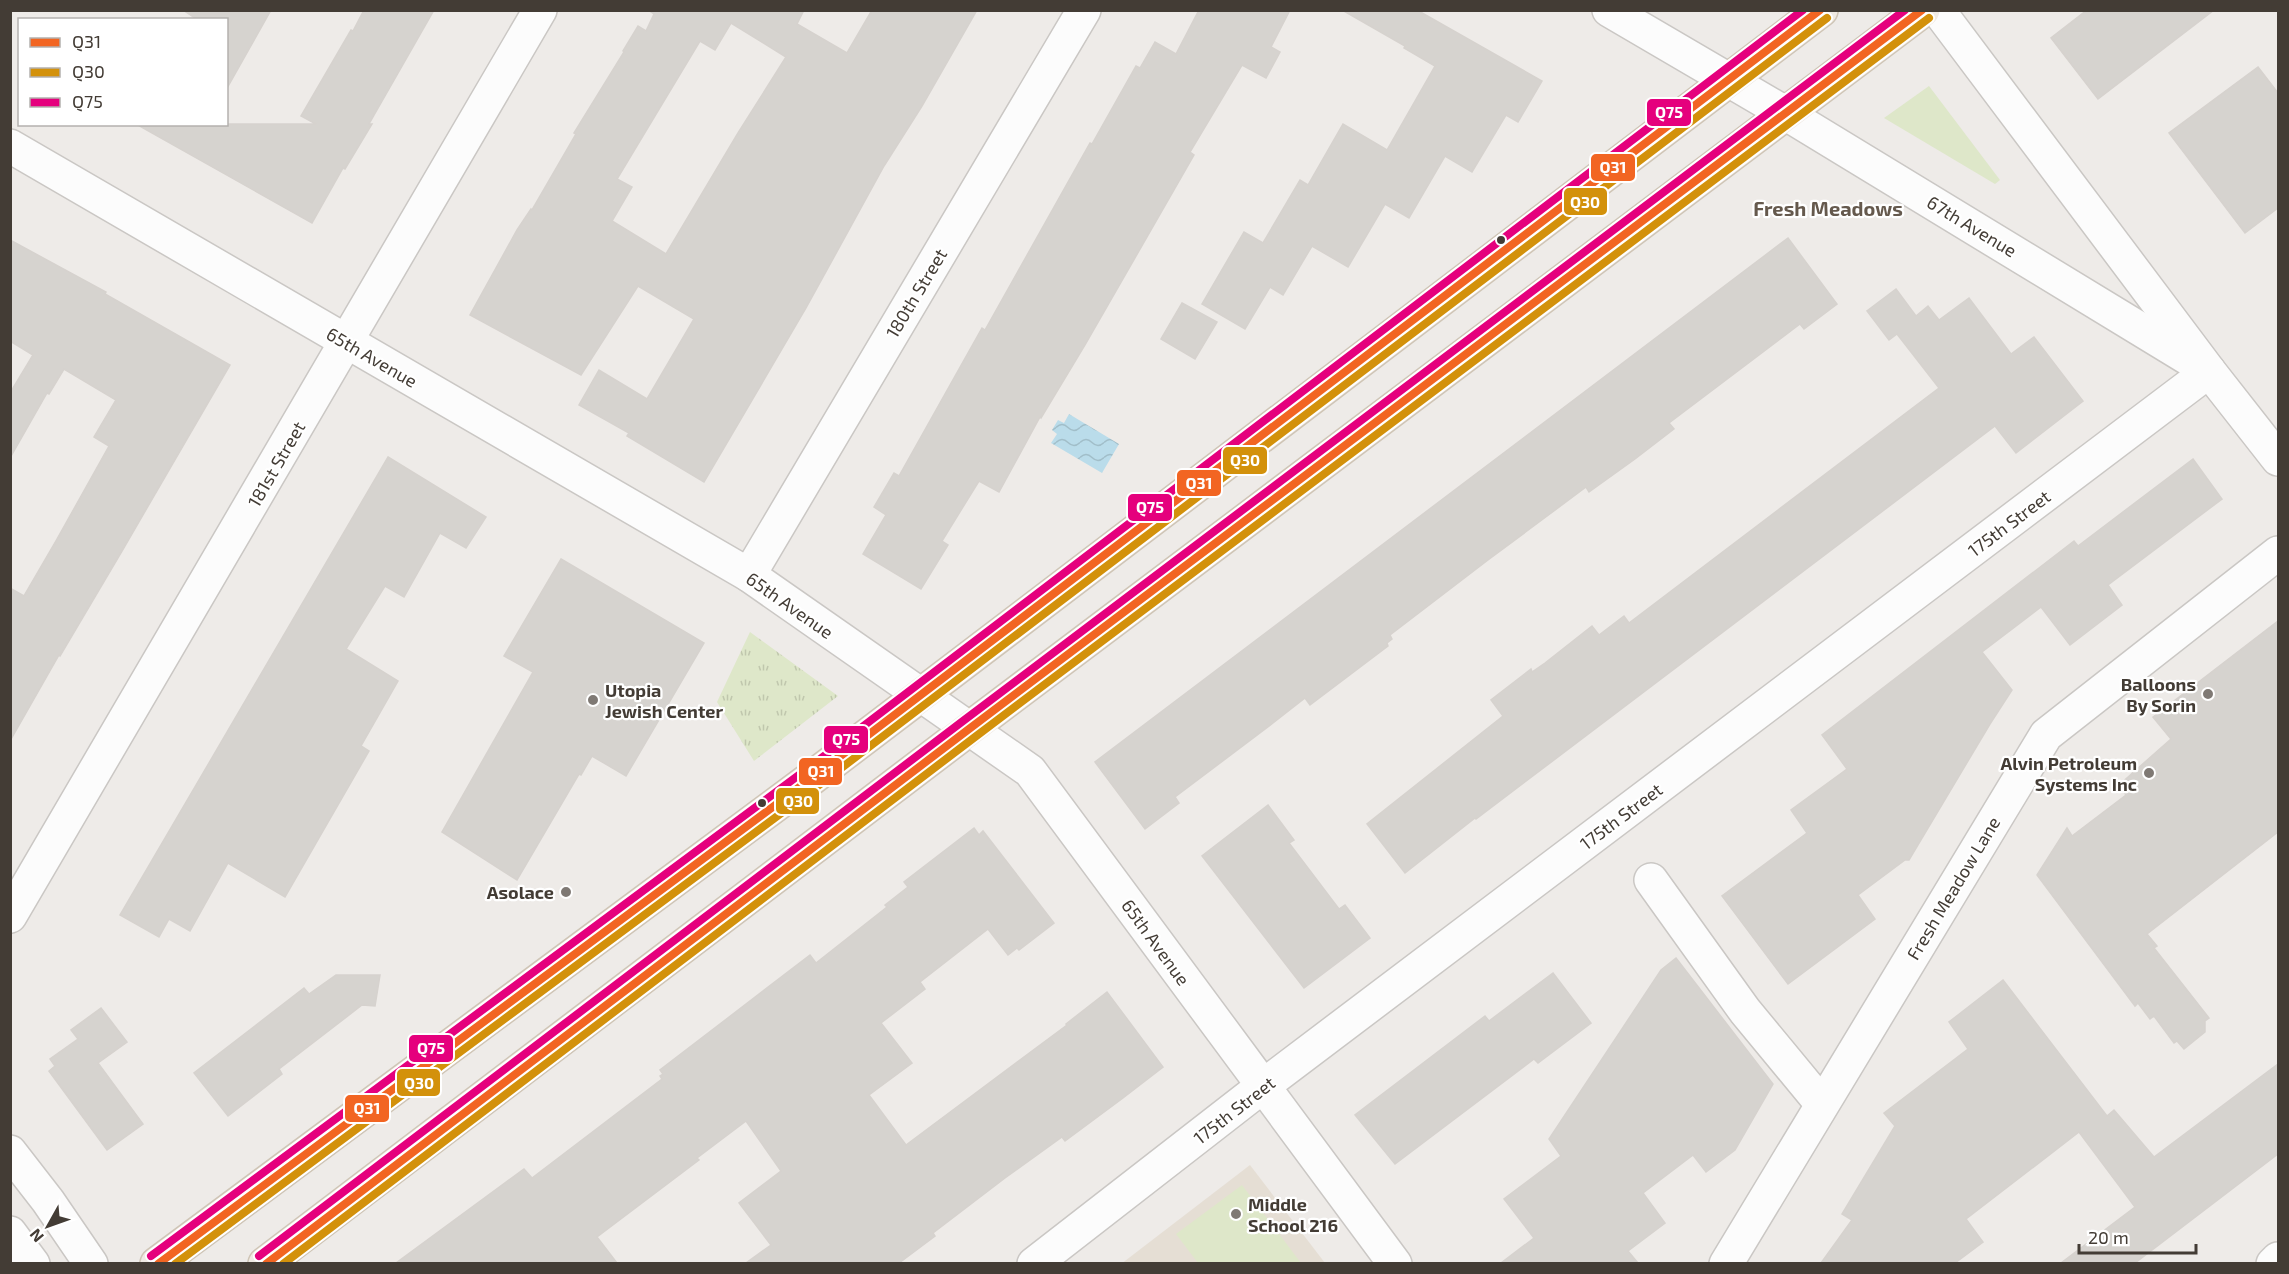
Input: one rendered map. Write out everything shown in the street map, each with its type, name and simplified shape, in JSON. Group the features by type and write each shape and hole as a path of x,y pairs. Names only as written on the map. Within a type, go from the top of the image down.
{"main road":[{"path":"157,1263 813,777 919,694 1821,10"},
{"path":"265,1263 1923,10"}],"street":[{"name":"181st Street","path":"10,916 540,10"},
{"name":"180th Street","path":"748,576 1084,10"},
{"name":"67th Avenue","path":"1609,10 1785,113 2210,371"},
{"name":"67th Avenue","path":"1938,10 2278,459"},
{"name":"65th Avenue","path":"10,146 748,576 1030,771 1395,1263"},
{"name":"175th Street","path":"1034,1263 1263,1086 2210,371"},
{"name":"Fresh Meadow Lane","path":"1726,1263 2046,735 2278,553"},
{"path":"1651,880 1745,1011 1821,1103"},
{"path":"10,1152 48,1201 91,1263"},
{"path":"10,1233 33,1263"},
{"path":"2273,1263 2278,1260"}],"shaded area":[{"name":"Middle School 216","path":"1250,1165 1325,1263 1121,1264"}],"green space":[{"path":"1929,86 2000,180 1995,184 1884,118"},
{"path":"750,632 838,696 754,761 717,702"},
{"path":"1242,1185 1301,1263 1198,1263 1176,1234"}],"water":[{"path":"1069,414 1119,444 1102,473 1051,443 1057,434 1052,430 1058,420 1064,423"}],"building":[{"path":"183,10 271,10 228,86 228,18 195,18"},
{"path":"364,10 434,10 369,124 372,124 345,169 343,168 312,223 140,126 316,124 301,116 351,30 353,31"},
{"path":"648,10 804,10 797,24 847,53 872,10 977,10 922,106 884,166 806,308 704,482 627,436 629,433 579,405 599,370 647,399 694,319 638,286 581,375 470,315 517,230 532,210 576,134 574,133 638,26 646,31 654,14","holes":["731,23 786,57 666,254 612,221 632,187 617,179 700,41 715,50"]},
{"path":"1199,10 1290,10 1271,47 1280,52 1266,78 1242,65 1190,152 1194,155 1085,345 1040,417 999,492 979,481 942,541 948,545 921,589 863,554 886,515 874,507 894,473 899,476 982,328 985,330 1136,66 1140,68 1155,42 1176,54"},
{"path":"1342,10 1417,10 1542,81 1518,122 1506,115 1472,172 1445,156 1409,218 1385,204 1348,267 1312,246 1283,295 1270,287 1245,329 1202,304 1244,232 1263,243 1300,180 1308,185 1343,124 1387,150 1435,66"},
{"path":"2087,10 2214,10 2098,99 2051,38"},
{"path":"2258,67 2278,93 2278,208 2245,233 2169,133"},
{"path":"1788,238 1837,304 1804,329 1800,324 1669,423 1674,429 1635,459 1589,492 1586,487 1488,560 1390,635 1392,639 1387,643 1388,646 1310,705 1305,698 1175,797 1179,803 1145,829 1095,762"},
{"path":"10,240 106,292 105,294 230,365 10,741 10,588 24,596 56,541 109,446 94,437 116,400 64,369 49,394 47,393 10,458 10,393 33,355 10,341"},
{"path":"1896,289 1916,316 1928,306 1939,320 1969,298 2011,354 2034,337 2083,401 2016,453 1995,426 1405,873 1367,824 1503,716 1491,700 1531,669 1532,672 1545,663 1592,626 1599,635 1624,616 1629,623 1939,388 1897,334 1889,340 1867,311"},
{"path":"1182,303 1217,322 1195,359 1161,339"},
{"path":"388,457 486,517 466,548 440,533 404,597 385,586 346,649 398,681 361,746 369,751 285,897 228,863 190,931 169,919 159,937 120,915"},
{"path":"2193,459 2222,499 2108,585 2122,605 2070,645 2041,607 1982,652 2012,690 1909,860 1905,860 1858,895 1875,919 1788,984 1722,896 1807,833 1791,810 1847,769 1822,735 2074,541 2078,546"},
{"name":"Utopia Jewish Center","path":"561,559 704,643 626,776 592,756 581,775 579,774 517,880 442,832 533,672 504,656"},
{"path":"2278,621 2278,832 2147,934 2157,946 2154,948 2209,1018 2205,1021 2205,1032 2184,1049 2177,1041 2174,1043 2154,1016 2150,1019 2138,1003 2135,1006 2037,875 2067,828 2072,836 2126,795 2119,785 2171,739 2153,717"},
{"path":"1268,805 1294,840 1289,843 1339,909 1345,905 1370,938 1304,988 1202,856"},
{"path":"974,828 979,835 983,831 1054,923 1019,950 1017,948 1008,955 988,929 920,982 925,989 881,1023 912,1063 869,1095 906,1145 1067,1025 1107,992 1163,1067 1123,1098 1065,1141 1062,1137 1005,1178 933,1233 935,1236 899,1263 746,1263 771,1245 739,1203 781,1171 746,1121 697,1158 699,1160 597,1237 617,1263 396,1263 524,1169 532,1178 662,1079 660,1076 663,1074 660,1070 810,955 816,963 887,907 885,905 908,887 904,882"},
{"path":"1676,958 1773,1084 1735,1150 1706,1172 1693,1155 1643,1193 1665,1223 1628,1251 1638,1263 1501,1263 1534,1238 1504,1199 1561,1156 1549,1139 1661,970"},
{"path":"1553,973 1591,1023 1538,1063 1534,1059 1395,1164 1355,1115 1485,1016 1489,1021"},
{"path":"336,975 380,975 375,1006 362,1005 279,1069 282,1074 228,1116 194,1073 304,988 309,994"},
{"path":"2003,980 2107,1116 2114,1110 2154,1157 2278,1064 2278,1154 2135,1263 2061,1263 2135,1207 2079,1132 1966,1219 1983,1242 1955,1263 1821,1263 1852,1220 1842,1214 1895,1126 1884,1113 1968,1049 1949,1022"},
{"path":"101,1008 127,1042 98,1063 143,1124 107,1150 49,1071 55,1066 50,1059 78,1039 71,1030"}],"transit line":[{"name":"Q75","path":"151,1256 807,769 1803,10"},
{"name":"Q31","path":"158,1264 813,777 1820,10"},
{"name":"Q75","path":"259,1256 1905,10"},
{"name":"Q31","path":"266,1264 969,729 1922,10"},
{"name":"Q30","path":"175,1264 819,785 1827,18"},
{"name":"Q30","path":"283,1264 975,737 1929,18"}],"place":[{"name":"Balloons By Sorin","path":"2208,694"},
{"name":"Utopia Jewish Center","path":"593,700"},
{"name":"Alvin Petroleum Systems Inc","path":"2149,773"},
{"name":"Asolace","path":"566,892"},
{"name":"Middle School 216","path":"1236,1214"}],"district":[{"name":"Fresh Meadows","path":"1828,208"}]}
